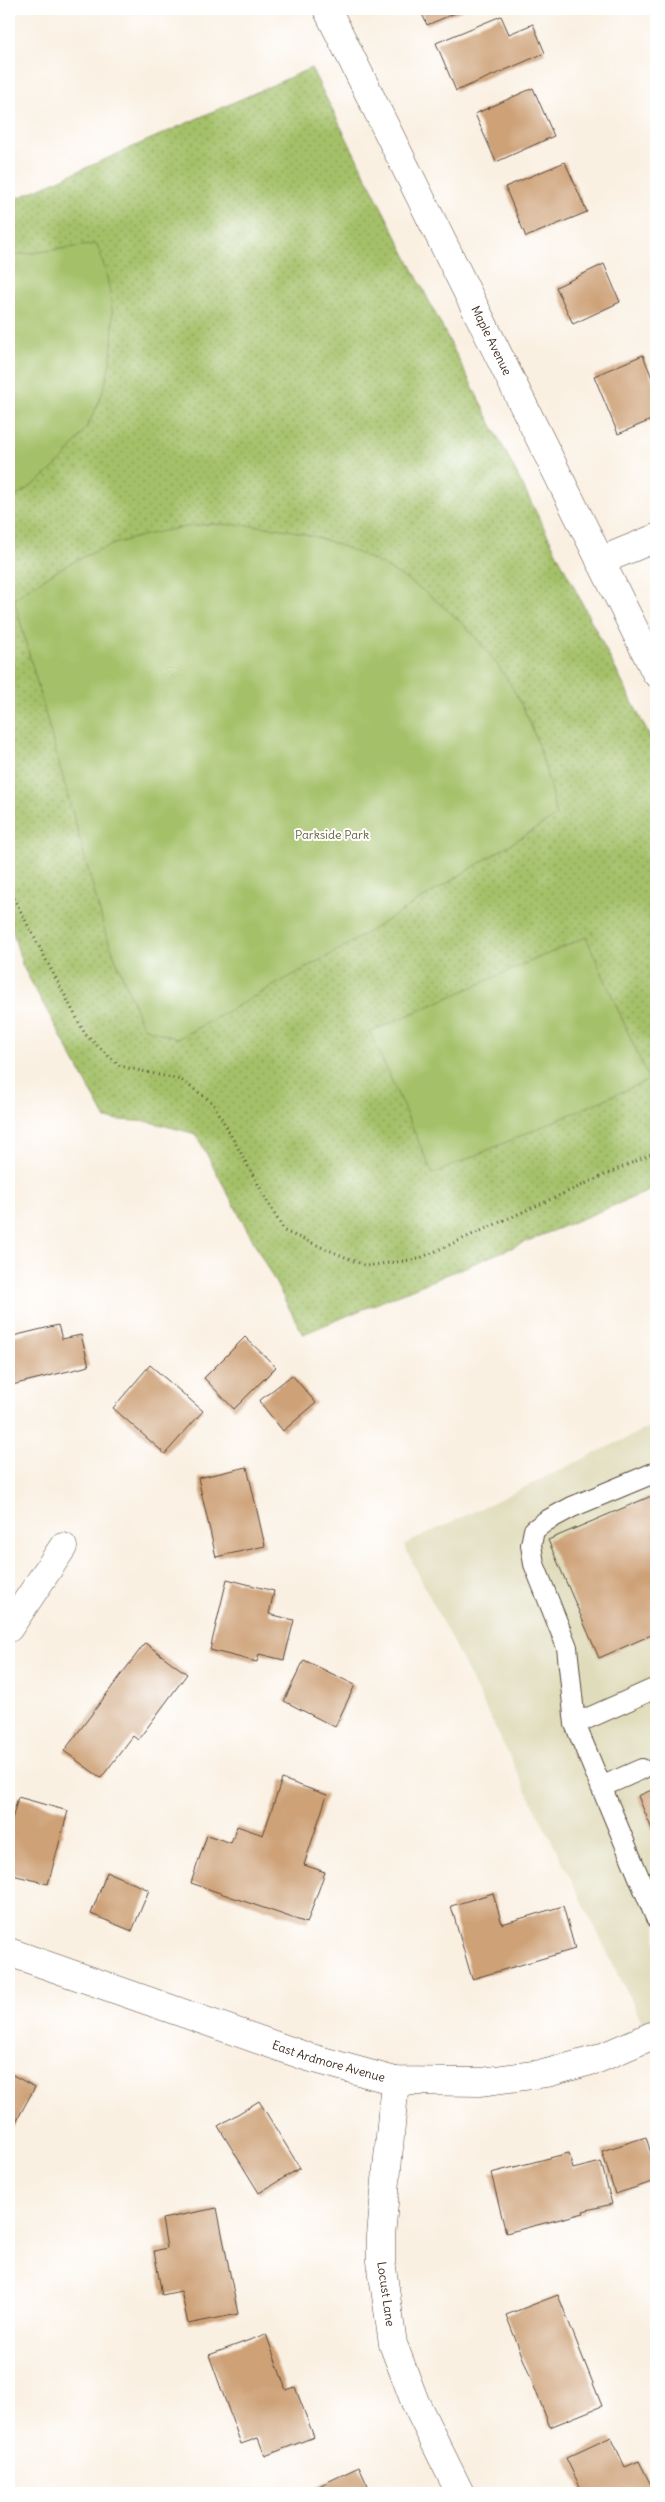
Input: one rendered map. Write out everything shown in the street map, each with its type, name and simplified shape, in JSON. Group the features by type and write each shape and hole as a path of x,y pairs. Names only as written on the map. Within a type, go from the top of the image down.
{"street":[{"name":"Maple Avenue","path":"327,9 656,673"},
{"path":"600,562 656,538"},
{"path":"9,1628 63,1547"},
{"name":"East Ardmore Avenue","path":"9,1952 308,2057 395,2081 481,2082 548,2073 598,2059 656,2034"},
{"name":"Locust Lane","path":"395,2081 381,2236 381,2261 393,2344 414,2402 460,2493"}],"lane":[{"path":"656,1472 572,1507 534,1530 531,1545 534,1564 567,1647 574,1724 656,1918"},
{"path":"574,1724 656,1688"},
{"path":"601,1787 642,1769"}],"path":[{"path":"9,889 85,1034 120,1066 181,1080 214,1103 284,1231 366,1266 418,1259 656,1152"}],"shaded area":[{"path":"656,1424 656,2050 404,1545"}],"green space":[{"name":"Parkside Park","path":"311,68 656,749 656,1188 303,1334 196,1134 151,1122 106,1119 22,965 9,917 9,202"},
{"path":"97,244 108,282 112,319 111,355 103,390 89,422 69,452 42,478 9,500 9,256"},
{"path":"210,524 275,528 297,532 336,544 373,560 409,581 442,606 472,634 498,666 519,701 539,748 548,777 556,816 342,948 177,1039 143,1027 106,935 14,599 61,569 106,547 154,533"},
{"path":"586,937 649,1080 433,1174 370,1032"}],"building":[{"path":"420,9 465,9 427,25"},
{"path":"501,16 509,34 533,24 545,53 456,91 436,43"},
{"path":"533,88 554,136 496,162 475,114"},
{"path":"565,162 587,212 526,237 505,187"},
{"path":"604,264 620,302 573,324 556,287"},
{"path":"643,355 656,388 656,418 618,434 594,376"},
{"path":"58,1325 62,1339 81,1335 89,1366 12,1385 9,1369 9,1337"},
{"path":"245,1337 276,1367 234,1409 204,1378"},
{"path":"150,1365 203,1411 165,1454 113,1408"},
{"path":"292,1375 316,1403 283,1431 259,1401"},
{"path":"247,1467 265,1546 216,1557 198,1478"},
{"path":"656,1494 656,1633 599,1658 548,1540"},
{"path":"227,1579 274,1591 269,1614 294,1620 284,1660 259,1654 257,1662 210,1650"},
{"path":"145,1643 187,1674 138,1740 133,1736 101,1778 64,1751"},
{"path":"304,1660 355,1685 335,1727 284,1701"},
{"path":"282,1779 327,1795 304,1865 325,1872 307,1923 191,1883 207,1835 231,1843 237,1826 263,1835"},
{"path":"656,1788 656,1839 638,1796"},
{"path":"18,1797 68,1811 48,1884 9,1874 9,1831"},
{"path":"107,1872 149,1890 132,1931 91,1914"},
{"path":"493,1893 502,1924 563,1906 575,1949 472,1979 451,1906"},
{"path":"9,2073 35,2087 11,2131 9,2130"},
{"path":"259,2101 300,2168 259,2193 218,2126"},
{"path":"646,2137 656,2170 656,2181 615,2194 602,2151"},
{"path":"569,2153 573,2169 601,2162 612,2204 506,2233 491,2173"},
{"path":"217,2208 238,2314 188,2324 181,2291 162,2295 154,2251 167,2248 162,2219"},
{"path":"558,2295 602,2406 550,2427 506,2315"},
{"path":"266,2334 286,2390 295,2387 314,2437 265,2456 258,2438 241,2444 209,2355"},
{"path":"611,2437 625,2467 639,2461 655,2493 583,2493 566,2458"},
{"path":"359,2467 371,2493 304,2493"}]}
